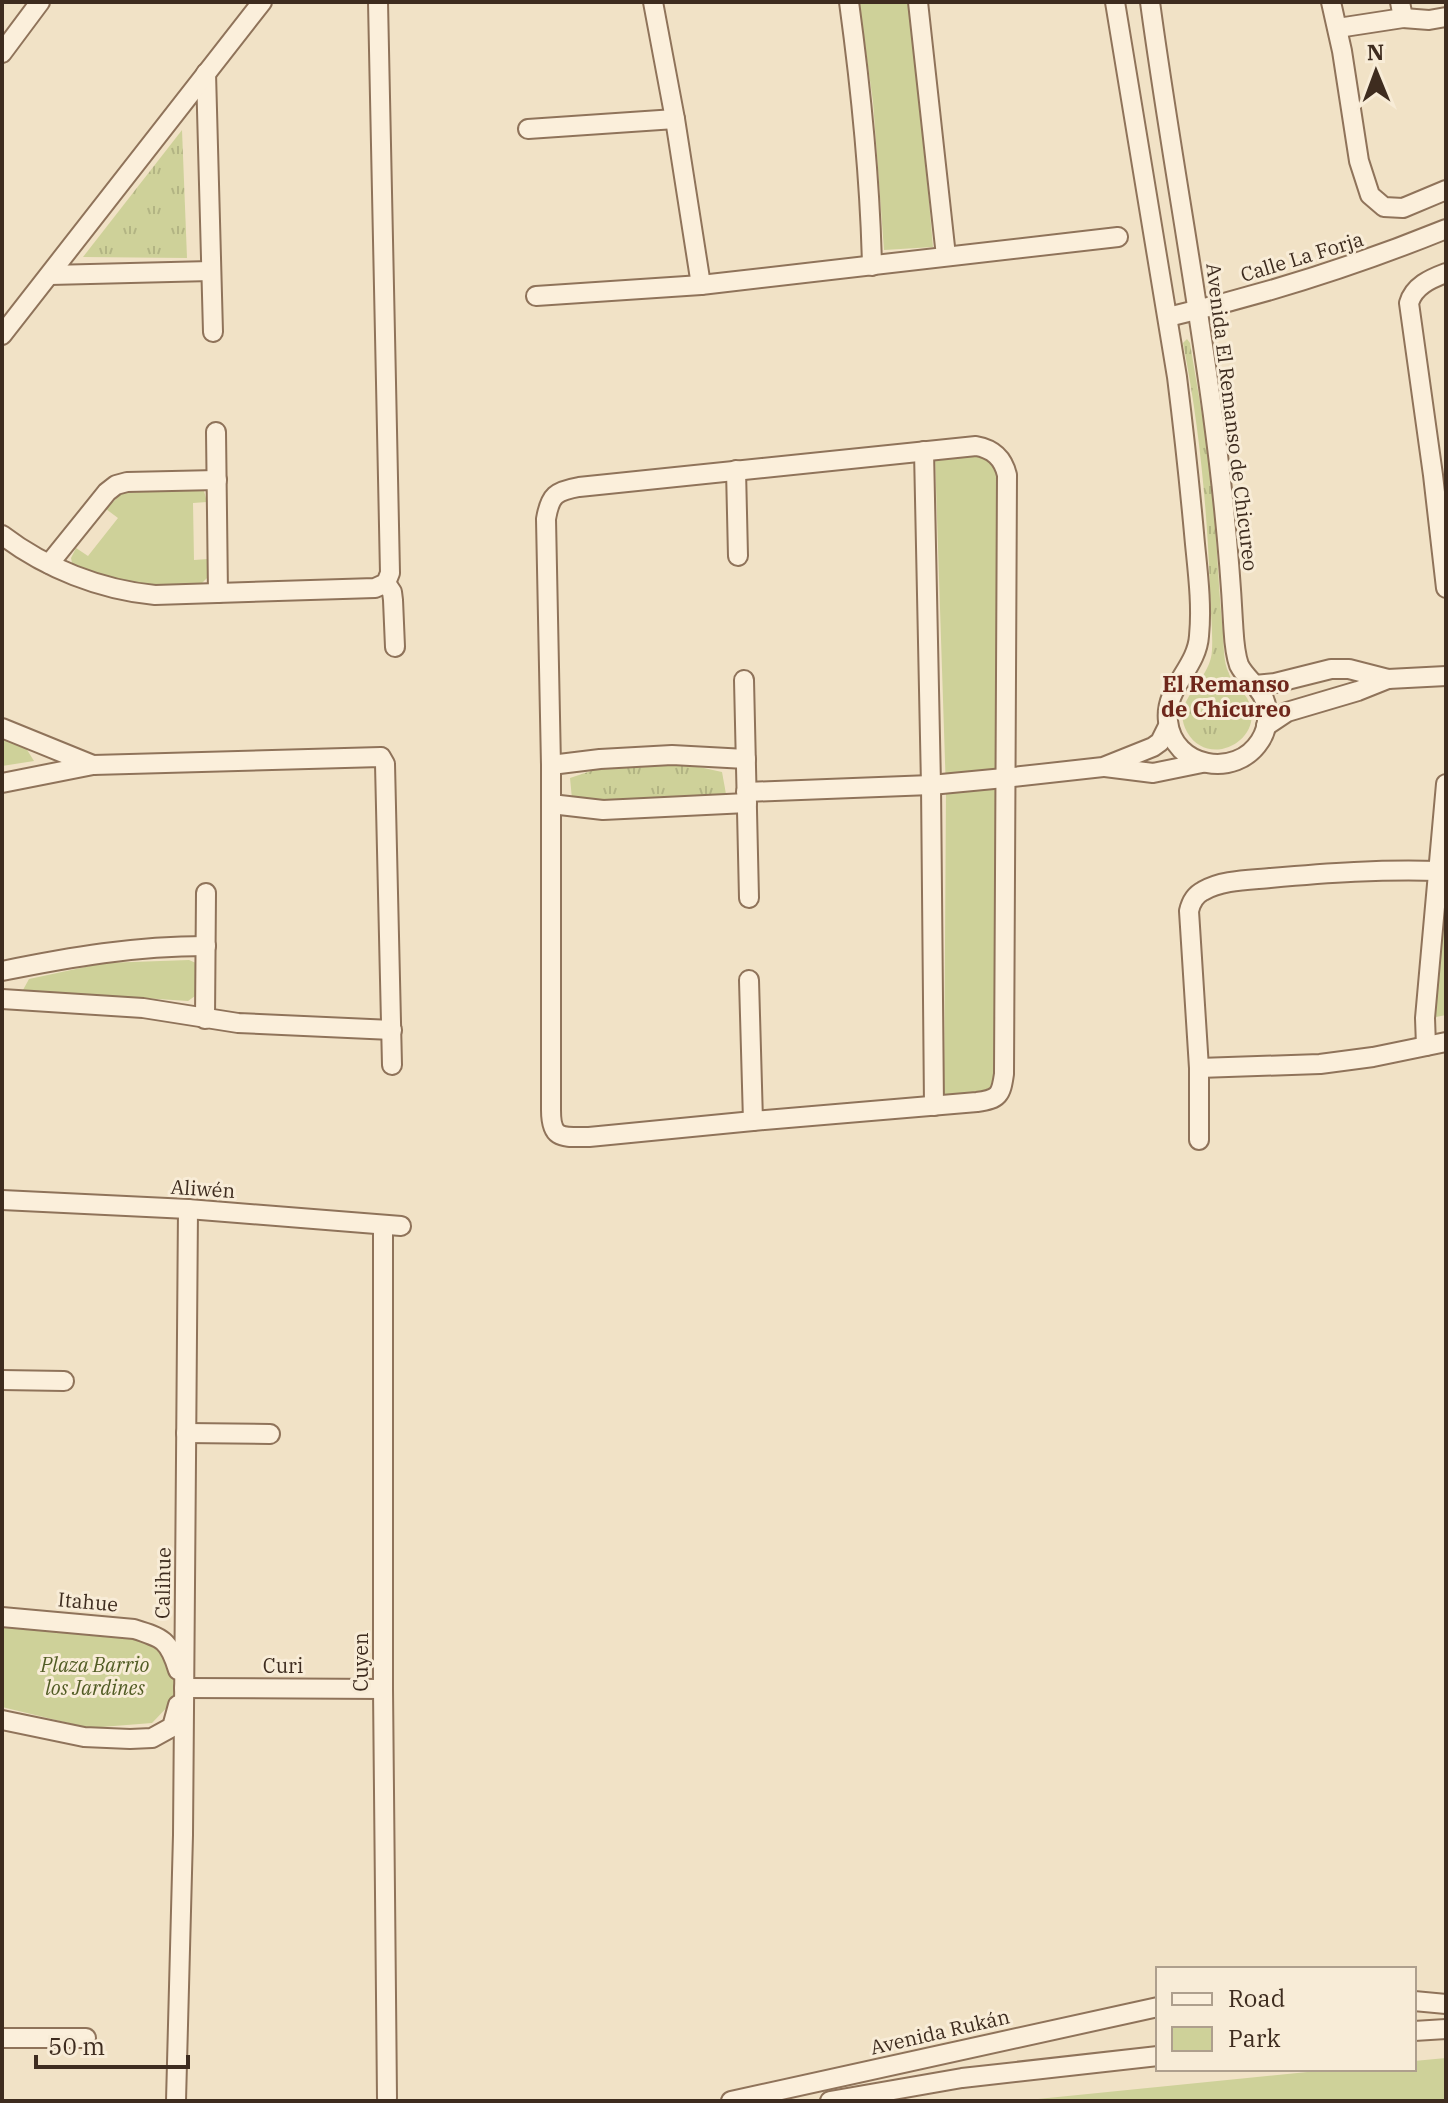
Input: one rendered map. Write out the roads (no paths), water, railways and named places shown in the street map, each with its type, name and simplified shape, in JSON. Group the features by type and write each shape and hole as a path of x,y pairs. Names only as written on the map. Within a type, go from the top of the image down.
{"street":[{"path":"2,53 40,2"},
{"path":"2,335 262,2"},
{"path":"2,535 49,564 91,581 138,594 375,588 386,583 390,573 378,2"},
{"path":"653,2 701,285"},
{"path":"849,2 862,101 872,266"},
{"path":"918,2 946,256"},
{"path":"1115,2 1168,317 1185,438 1197,564 1200,622 1197,651 1169,701 1168,726 1171,734 1180,749 1194,760 1219,765 1241,759 1259,743 1266,726 1287,712 1388,679"},
{"name":"Avenida El Remanso de Chicureo","path":"1150,2 1225,502 1235,651 1240,667 1264,698 1266,726"},
{"path":"1331,2 1359,161 1370,195 1384,207 1403,208 1446,190"},
{"path":"1338,28 1402,10 1420,20 1446,17"},
{"path":"206,73 213,332"},
{"path":"528,129 675,119"},
{"name":"Calle La Forja","path":"1168,317 1285,287 1376,257 1446,229"},
{"path":"536,296 701,285 1118,237"},
{"path":"50,275 211,271"},
{"path":"1446,273 1430,279 1412,293 1409,303 1440,473 1446,588"},
{"path":"216,432 218,593"},
{"path":"983,447 996,454 1007,475 1004,1074 999,1095 992,1100 934,1106 589,1137 557,1134 551,1127 548,504 555,494 579,487 924,451 983,447"},
{"path":"924,451 934,1106"},
{"path":"736,470 738,556"},
{"path":"49,564 116,485 134,481 217,480"},
{"path":"386,583 392,592 395,647"},
{"path":"1255,685 1331,669 1349,669 1388,679 1446,676"},
{"path":"744,680 749,898"},
{"path":"1103,767 1153,747 1160,742 1168,726"},
{"path":"2,728 93,765"},
{"path":"551,765 672,755 746,759"},
{"path":"2,783 93,765 378,756 383,759 392,1065"},
{"path":"551,804 603,810 931,785 1103,767 1153,773 1202,763"},
{"path":"1426,1046 1425,1018 1446,784"},
{"path":"1199,1140 1199,1068 1189,911 1191,902 1200,892 1240,881 1379,870 1439,871"},
{"path":"205,1019 206,893"},
{"path":"2,971 135,948 206,946"},
{"path":"749,980 753,1121"},
{"path":"2,999 143,1008 238,1023 392,1030"},
{"path":"1199,1068 1320,1064 1446,1042"},
{"name":"Aliwén","path":"2,1200 188,1209 392,1226"},
{"name":"Calihue","path":"176,2101 183,1835 188,1209"},
{"name":"Cuyen","path":"387,2098 383,1689 392,1226"},
{"path":"2,1380 64,1381"},
{"path":"186,1433 270,1434"},
{"name":"Itahue","path":"2,1617 134,1629 153,1635 171,1647 184,1688"},
{"path":"2,1720 84,1737 152,1738 172,1727 184,1688"},
{"name":"Curi","path":"184,1688 383,1689"},
{"path":"1416,2001 1446,2004"},
{"name":"Avenida Rukán","path":"731,2101 1156,2007"},
{"path":"1416,2031 1446,2029"},
{"path":"2,2038 86,2038"},
{"path":"830,2101 962,2078 1156,2056"}],"district":[{"name":"El Remanso de Chicureo","path":"1226,696"}],"park label":[{"name":"Plaza Barrio los Jardines","path":"95,1676"}]}
